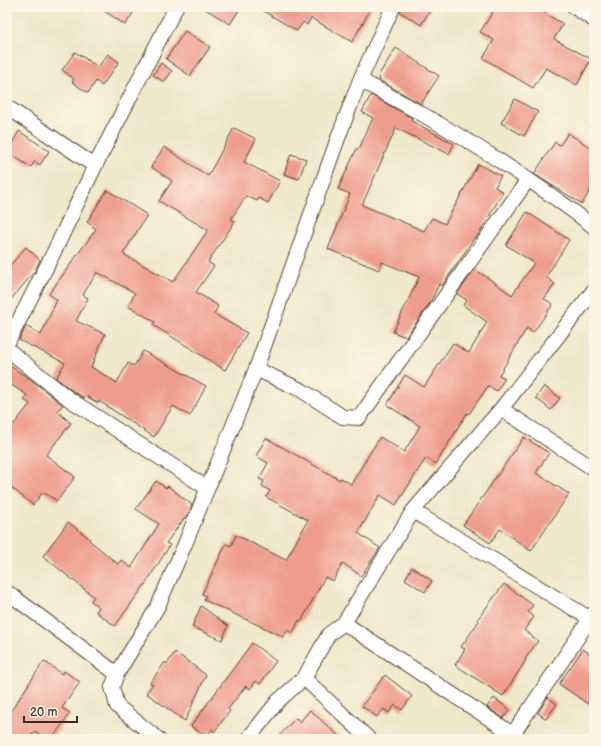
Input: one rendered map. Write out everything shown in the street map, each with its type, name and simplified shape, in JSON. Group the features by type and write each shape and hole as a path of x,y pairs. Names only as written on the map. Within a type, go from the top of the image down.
{"street":[{"path":"7,344 176,7"},
{"path":"158,739 117,706 112,688 117,674 158,606 207,488 256,369 360,80 394,7"},
{"path":"574,7 594,20"},
{"path":"360,80 436,121 571,209 594,227"},
{"path":"7,107 95,166"},
{"path":"256,369 301,390 343,416 359,418 527,181"},
{"path":"248,739 278,701 304,678 329,634 344,623 413,511 588,309 594,290"},
{"path":"7,349 69,399 207,488"},
{"path":"501,409 594,469"},
{"path":"344,623 516,737 593,617 413,511"},
{"path":"7,592 117,674"},
{"path":"304,678 369,739"}],"building":[{"path":"99,7 137,7 125,25"},
{"path":"202,7 241,7 230,24"},
{"path":"257,7 372,7 352,42 311,18 307,25 303,22 297,31"},
{"path":"401,7 432,7 421,25 400,12"},
{"path":"496,7 534,7 563,24 554,39 591,59 577,85 546,68 533,88 483,58 494,40 480,32"},
{"path":"185,31 210,47 190,76 166,59"},
{"path":"396,48 439,76 421,104 379,80 380,78 378,76"},
{"path":"75,52 98,67 108,54 119,62 102,86 96,81 88,93 72,82 74,79 62,70"},
{"path":"161,63 172,71 164,82 153,75"},
{"path":"371,95 412,118 410,120 454,144 449,154 396,128 362,205 424,231 432,218 445,224 478,164 501,176 495,187 503,192 480,232 476,238 475,237 442,286 439,284 430,303 406,337 393,332 419,277 382,262 379,270 328,249 350,194 338,189 373,118 362,112"},
{"path":"515,99 538,112 524,136 501,123"},
{"path":"234,128 256,139 244,162 280,181 268,203 259,198 257,201 246,196 231,219 235,221 208,262 214,266 196,292 218,306 214,314 247,333 225,370 153,325 155,322 128,306 135,293 97,272 83,295 88,298 76,321 105,334 91,367 117,383 128,363 134,366 143,351 206,386 190,416 173,406 154,437 99,401 98,403 86,396 84,398 74,392 56,378 65,363 19,340 26,326 41,335 57,300 49,294 96,229 87,222 107,190 147,215 123,254 173,282 208,230 159,201 172,181 151,167 164,147 208,176"},
{"path":"19,131 49,151 40,165 35,161 31,167 7,152"},
{"path":"568,133 594,150 594,184 582,204 534,174 555,142 560,145"},
{"path":"291,154 306,159 299,179 284,174"},
{"path":"527,212 569,240 546,277 555,284 544,299 553,304 533,333 527,328 499,375 505,378 497,391 488,386 469,414 467,413 436,464 426,458 396,505 380,495 358,533 380,548 361,576 343,563 333,581 325,577 301,622 299,620 293,633 287,630 284,637 204,600 206,596 202,594 226,544 231,546 236,535 286,560 308,520 266,497 270,491 262,486 264,481 259,479 268,463 256,456 266,438 340,480 341,478 351,484 380,437 404,452 420,426 387,405 405,375 424,387 453,343 469,353 487,322 463,305 467,300 457,294 475,269 512,295 534,263 506,245"},
{"path":"26,247 40,260 35,271 7,304 7,269"},
{"path":"7,364 30,379 63,405 57,411 71,423 46,455 75,477 57,501 43,492 33,505 7,484 7,433 30,404 24,400 27,395 7,382"},
{"path":"544,386 560,398 551,410 536,398"},
{"path":"524,437 549,453 536,473 569,494 531,551 500,529 490,543 463,525"},
{"path":"156,481 166,488 168,486 192,505 189,512 166,543 170,545 146,583 115,626 96,612 99,607 91,601 94,597 43,556 68,522 118,564 121,560 131,568 159,524 136,509"},
{"path":"412,567 432,581 425,592 405,579"},
{"path":"504,584 533,605 528,612 534,617 524,630 538,641 525,659 526,660 503,696 455,665 465,649 461,647 479,621 477,620"},
{"path":"201,606 228,626 222,640 192,627"},
{"path":"252,643 276,661 260,684 256,681 250,689 246,686 228,709 230,711 214,732 212,729 206,737 191,726"},
{"path":"583,649 594,657 594,708 559,684"},
{"path":"175,652 206,675 185,721 146,693 153,684 150,683 165,662 167,664"},
{"path":"44,661 62,674 64,671 80,682 62,708 70,713 52,739 46,739 35,731 29,739 7,739 7,717"},
{"path":"385,675 412,696 402,710 395,705 389,713 384,709 377,717 362,706"},
{"path":"548,697 557,704 546,719 538,713"},
{"path":"494,698 510,710 503,718 487,707"},
{"path":"310,710 342,739 276,739 296,718 300,722"}]}
